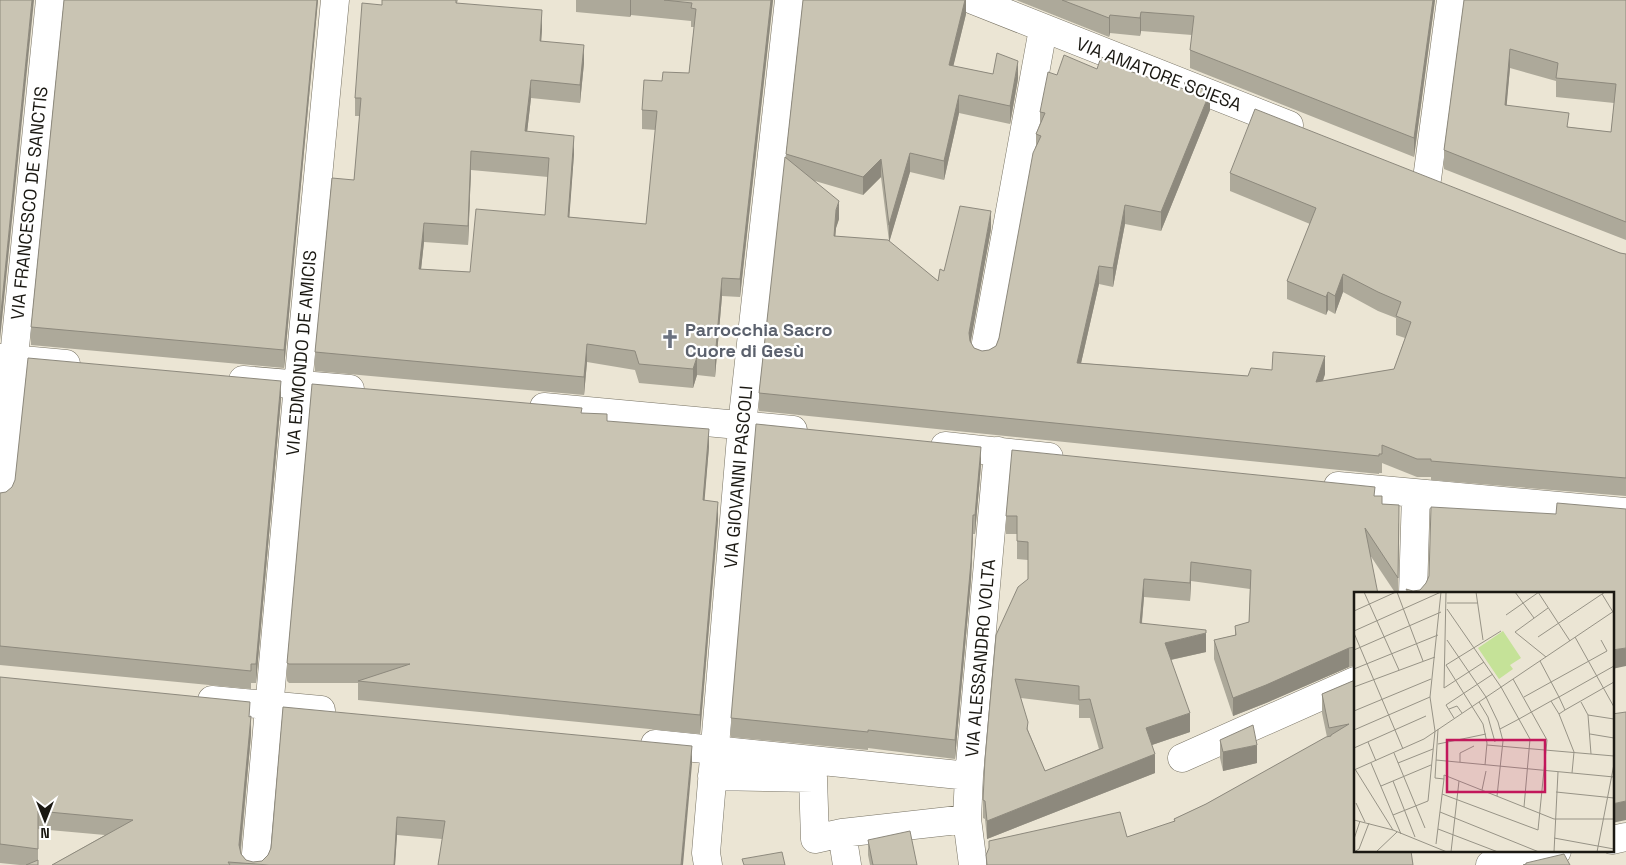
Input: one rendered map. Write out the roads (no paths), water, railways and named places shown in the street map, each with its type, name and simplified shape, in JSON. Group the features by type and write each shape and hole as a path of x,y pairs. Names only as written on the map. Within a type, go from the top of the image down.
{"street":[{"name":"VIA FRANCESCO DE SANCTIS","path":"0,496 6,358 50,0"},
{"name":"VIA EDMONDO DE AMICIS","path":"255,865 335,0"},
{"name":"VIA GIOVANNI PASCOLI","path":"708,865 706,852 742,425 789,0"},
{"name":"VIA AMATORE SCIESA","path":"973,0 1308,132"},
{"path":"1400,168 1436,182 1451,0"},
{"path":"984,354 1043,29"},
{"path":"6,358 92,366"},
{"path":"219,378 377,392"},
{"path":"515,404 821,433"},
{"path":"920,443 1078,460"},
{"name":"VIA ALESSANDRO VOLTA","path":"973,865 967,820 969,776 998,452"},
{"path":"1316,484 1626,512"},
{"path":"1413,592 1416,494"},
{"path":"1182,758 1354,681"},
{"path":"183,697 349,713"},
{"path":"635,742 713,763 812,778 816,839 842,833 967,820"},
{"path":"713,763 969,776"},
{"path":"842,833 847,865"},
{"path":"1490,865 1552,852"}],"place":[{"name":"Parrocchia Sacro Cuore di Gesù","path":"670,339"}]}
